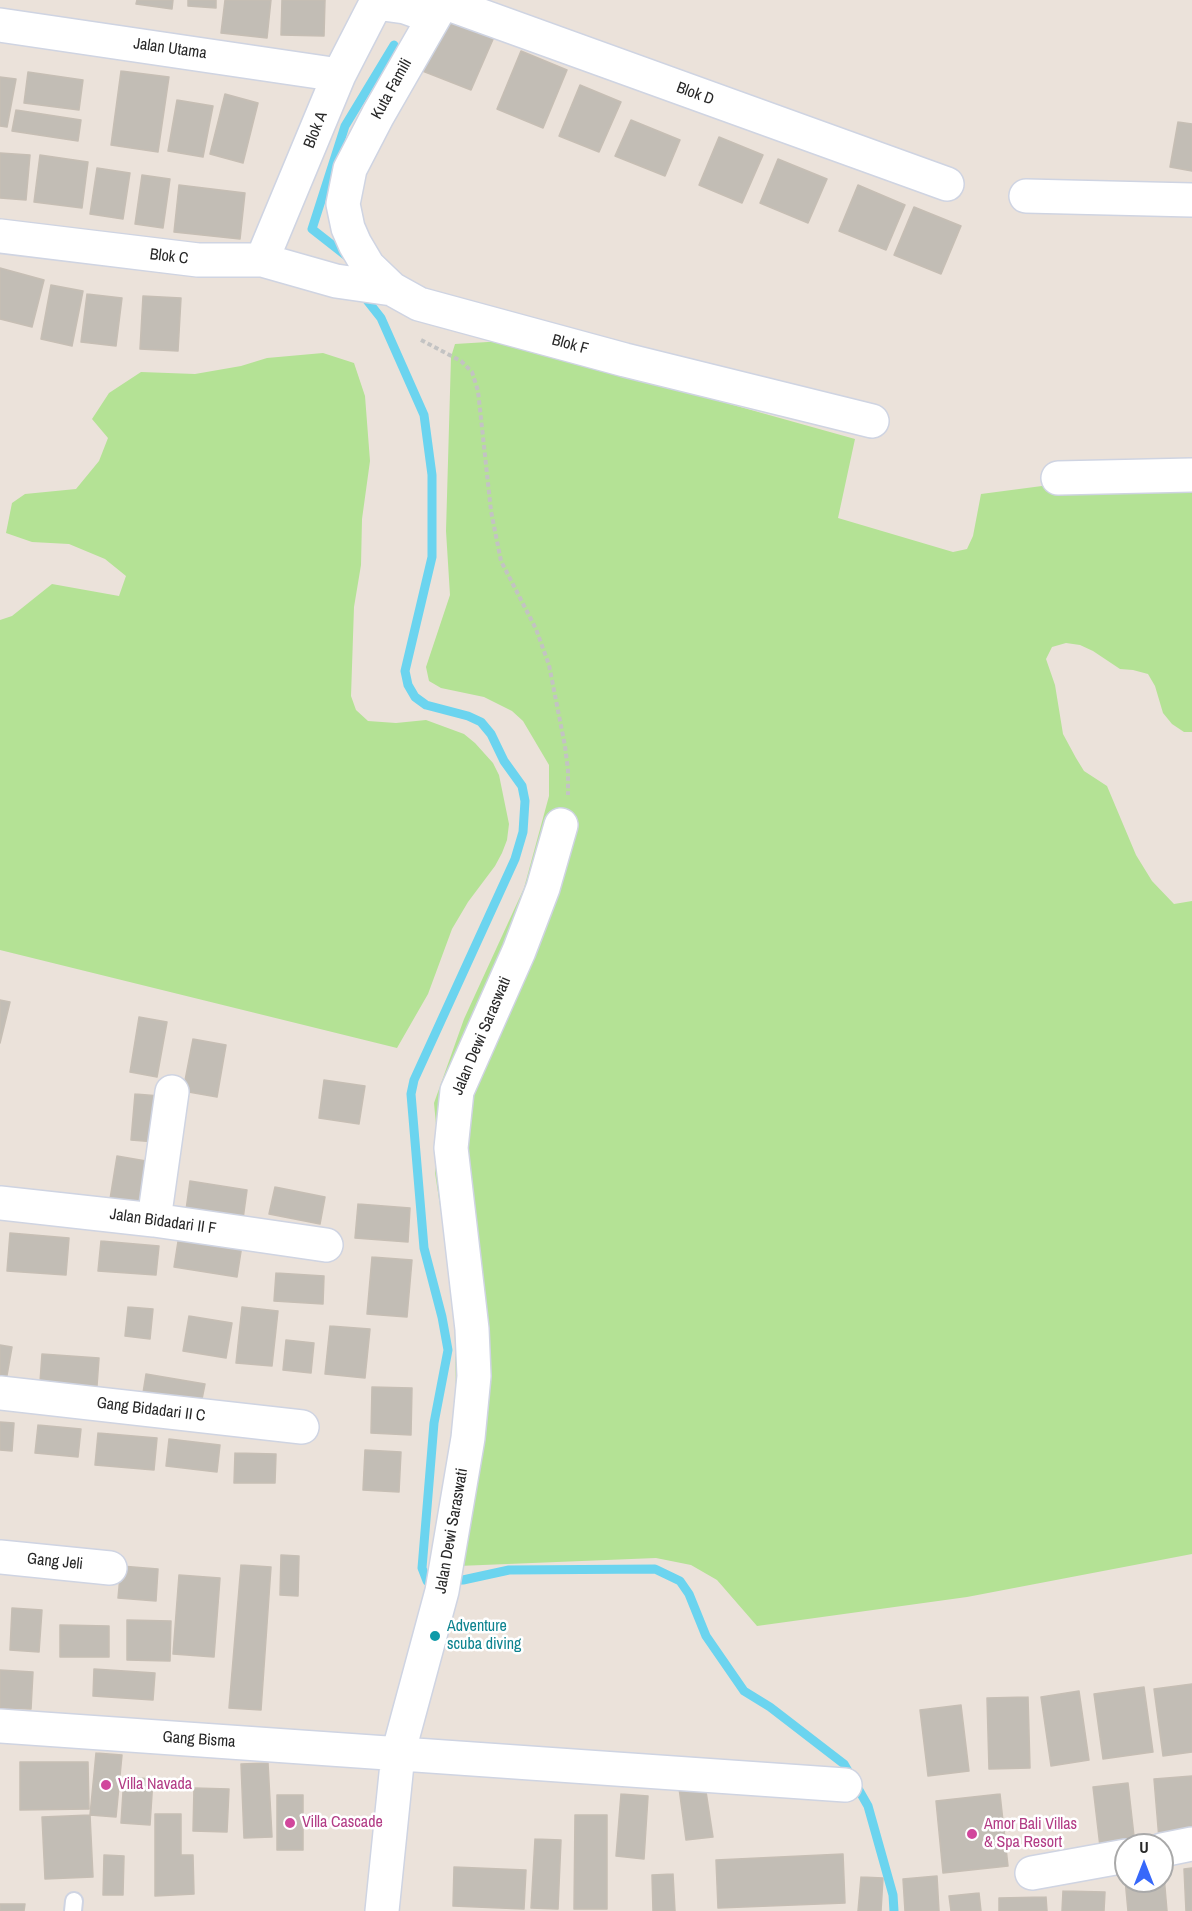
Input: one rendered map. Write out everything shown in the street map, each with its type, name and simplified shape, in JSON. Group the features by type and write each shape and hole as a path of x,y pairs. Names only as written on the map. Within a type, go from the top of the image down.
{"street":[{"name":"Blok A","path":"262,260 339,75 375,2 405,7 440,7"},
{"name":"Kuta Famili","path":"347,182 350,169 378,115 440,7"},
{"name":"Blok D","path":"440,7 947,184"},
{"name":"Jalan Utama","path":"0,25 339,75"},
{"name":"Blok F","path":"347,182 343,204 348,228 355,244 383,288 419,304 500,327 872,421"},
{"path":"1026,196 1192,200"},
{"name":"Blok C","path":"0,236 198,260 262,260 336,280 383,288"},
{"path":"1058,478 1192,475"},
{"name":"Jalan Dewi Saraswati","path":"382,1911 398,1754 445,1579 468,1438 474,1376 472,1329 451,1148 457,1091 519,951 543,888 561,825"},
{"path":"154,1221 172,1092"},
{"name":"Jalan Bidadari II F","path":"0,1203 154,1221 326,1245"},
{"name":"Gang Bidadari II C","path":"0,1393 302,1427"},
{"name":"Gang Jeli","path":"0,1557 110,1568"},
{"name":"Gang Bisma","path":"0,1726 398,1754"},
{"path":"398,1754 845,1785"},
{"path":"1174,1848 1192,1845"},
{"path":"1032,1873 1114,1858"}],"path":[{"path":"415,336 461,361 472,372 478,391 491,511 501,561 536,629 549,665 561,717 568,770 566,808 561,825"}],"green space":[{"path":"504,341 855,439 838,518 953,552 967,549 973,536 981,494 1042,486 1192,487 1192,732 1184,732 1172,724 1163,713 1155,686 1148,674 1120,669 1080,645 1066,643 1052,647 1046,659 1055,685 1063,734 1076,758 1084,771 1107,786 1136,855 1152,881 1174,904 1192,901 1192,1554 967,1597 757,1626 717,1580 691,1565 656,1558 458,1566 440,1549 456,1394 454,1297 435,1173 438,1146 434,1103 464,1019 524,888 549,796 549,765 523,721 512,711 484,697 441,688 429,681 426,667 450,595 446,531 451,357 455,344"},
{"path":"323,353 354,363 365,396 370,461 362,519 361,565 354,607 351,696 356,710 368,721 396,723 426,720 464,734 493,763 499,775 509,824 507,840 502,853 452,929 428,994 397,1048 0,950 0,620 12,616 52,584 119,596 126,576 105,559 69,544 32,542 6,533 12,503 25,494 76,489 99,461 108,438 92,419 109,393 141,372 195,374 241,366 267,358"}],"building":[{"path":"137,0 173,0 172,9 136,4"},
{"path":"188,0 216,0 216,8 188,6"},
{"path":"225,0 271,0 267,38 221,33"},
{"path":"282,0 325,0 324,36 281,35"},
{"path":"442,16 494,37 471,90 420,70"},
{"path":"521,51 567,70 543,128 497,109"},
{"path":"121,71 169,77 158,152 111,145"},
{"path":"28,72 83,80 79,110 24,103"},
{"path":"0,77 16,79 7,127 0,126"},
{"path":"580,85 621,102 599,152 559,136"},
{"path":"225,94 258,103 243,163 210,154"},
{"path":"177,100 213,106 203,157 168,151"},
{"path":"16,110 81,120 78,141 12,131"},
{"path":"631,120 680,140 665,176 615,156"},
{"path":"1178,122 1192,124 1192,171 1170,167"},
{"path":"719,137 763,155 742,203 699,185"},
{"path":"0,153 30,155 26,200 0,198"},
{"path":"40,155 88,162 82,208 34,202"},
{"path":"778,159 827,179 808,223 760,203"},
{"path":"97,168 130,173 123,219 90,214"},
{"path":"142,175 170,179 163,228 135,224"},
{"path":"179,185 245,193 240,239 174,232"},
{"path":"858,185 905,205 886,250 839,231"},
{"path":"914,207 961,226 941,274 894,255"},
{"path":"0,268 44,280 32,327 0,319"},
{"path":"51,285 83,291 72,346 41,339"},
{"path":"87,294 122,298 116,346 81,342"},
{"path":"143,296 181,298 178,351 140,349"},
{"path":"0,1000 10,1002 0,1043"},
{"path":"139,1017 167,1022 157,1077 130,1072"},
{"path":"193,1039 226,1045 217,1097 183,1091"},
{"path":"324,1080 365,1086 359,1124 319,1118"},
{"path":"135,1094 160,1096 156,1142 131,1140"},
{"path":"117,1156 146,1161 138,1204 110,1199"},
{"path":"190,1181 247,1190 243,1219 186,1210"},
{"path":"275,1187 325,1197 320,1224 269,1214"},
{"path":"358,1204 410,1208 408,1242 355,1238"},
{"path":"10,1233 69,1238 66,1275 7,1271"},
{"path":"179,1235 242,1245 237,1277 174,1267"},
{"path":"101,1241 159,1246 156,1275 98,1271"},
{"path":"372,1257 412,1260 407,1317 367,1314"},
{"path":"276,1273 324,1276 323,1304 274,1301"},
{"path":"128,1307 153,1309 150,1339 125,1336"},
{"path":"242,1307 278,1311 272,1366 236,1363"},
{"path":"189,1316 232,1323 226,1358 183,1351"},
{"path":"330,1326 370,1329 365,1378 325,1374"},
{"path":"286,1340 314,1343 311,1373 283,1370"},
{"path":"0,1345 12,1347 6,1381 0,1380"},
{"path":"42,1354 99,1358 97,1386 40,1382"},
{"path":"146,1374 205,1384 200,1409 142,1399"},
{"path":"372,1387 412,1388 411,1435 371,1433"},
{"path":"0,1422 14,1423 12,1451 0,1450"},
{"path":"38,1425 81,1429 78,1457 35,1453"},
{"path":"98,1433 157,1438 154,1470 95,1465"},
{"path":"169,1439 220,1445 217,1472 166,1466"},
{"path":"365,1450 401,1452 399,1492 363,1490"},
{"path":"235,1453 276,1454 275,1483 234,1483"},
{"path":"281,1555 299,1556 298,1596 280,1595"},
{"path":"241,1565 271,1567 261,1710 229,1708"},
{"path":"121,1566 158,1569 156,1601 118,1598"},
{"path":"179,1575 220,1578 214,1657 173,1654"},
{"path":"12,1608 42,1610 39,1652 10,1650"},
{"path":"127,1620 171,1621 170,1661 127,1660"},
{"path":"60,1625 109,1626 109,1657 60,1657"},
{"path":"94,1669 155,1673 153,1700 93,1696"},
{"path":"0,1670 33,1672 31,1709 0,1708"},
{"path":"1192,1684 1192,1752 1163,1756 1154,1689"},
{"path":"1144,1687 1153,1752 1103,1759 1094,1694"},
{"path":"1079,1691 1089,1760 1051,1766 1041,1697"},
{"path":"1028,1697 1030,1768 989,1769 987,1698"},
{"path":"961,1705 969,1771 928,1776 920,1710"},
{"name":"Villa Navada","path":"96,1753 122,1755 116,1817 90,1815"},
{"path":"20,1762 88,1762 89,1809 20,1810"},
{"path":"268,1763 272,1837 244,1838 241,1764"},
{"path":"1192,1776 1192,1836 1174,1838 1174,1833 1158,1833 1154,1779"},
{"path":"124,1777 153,1779 150,1825 121,1823"},
{"path":"1128,1783 1134,1833 1114,1833 1114,1851 1101,1855 1093,1787"},
{"path":"705,1785 713,1837 686,1840 679,1788"},
{"path":"194,1788 229,1789 227,1832 193,1831"},
{"path":"621,1794 648,1796 644,1859 616,1856"},
{"name":"Amor Bali Villas & Spa Resort","path":"1000,1794 1008,1866 943,1873 936,1801"},
{"name":"Villa Cascade","path":"277,1795 303,1795 303,1850 277,1850"},
{"path":"155,1814 181,1814 181,1855 193,1855 194,1894 155,1896"},
{"path":"90,1815 93,1877 45,1879 42,1817"},
{"path":"575,1815 607,1815 607,1909 574,1909"},
{"path":"535,1839 561,1840 558,1909 531,1908"},
{"path":"843,1854 845,1903 718,1908 716,1860"},
{"path":"104,1855 124,1856 123,1895 103,1895"},
{"path":"454,1867 526,1870 524,1909 453,1906"},
{"path":"1192,1868 1192,1911 1186,1911 1184,1869"},
{"path":"673,1874 675,1911 653,1911 652,1875"},
{"path":"937,1876 939,1911 905,1911 903,1879"},
{"path":"861,1877 883,1878 881,1911 858,1911"},
{"path":"1063,1891 1105,1892 1104,1911 1062,1911"},
{"path":"979,1893 981,1911 951,1911 949,1896"},
{"path":"1126,1893 1165,1893 1167,1911 1128,1911"},
{"path":"1046,1897 1047,1911 999,1911 999,1898"},
{"path":"0,1904 25,1904 24,1911 0,1911"}],"waterway":[{"path":"349,258 312,229 345,126 394,45"},
{"path":"364,292 366,299 381,318 424,415 432,475 432,557 405,671 408,685 415,697 426,705 468,716 481,722 491,734 504,761 522,786 525,801 523,832 515,859 414,1080 411,1094 424,1248 448,1350 434,1423 422,1568 427,1581 463,1580 509,1570 655,1569 680,1581 689,1594 706,1636 744,1691 770,1707 844,1764 868,1806 893,1895 894,1911"}],"place":[{"name":"Adventure scuba diving","path":"435,1636"},
{"name":"Villa Navada","path":"106,1785"},
{"name":"Villa Cascade","path":"290,1823"},
{"name":"Amor Bali Villas & Spa Resort","path":"972,1834"}]}
